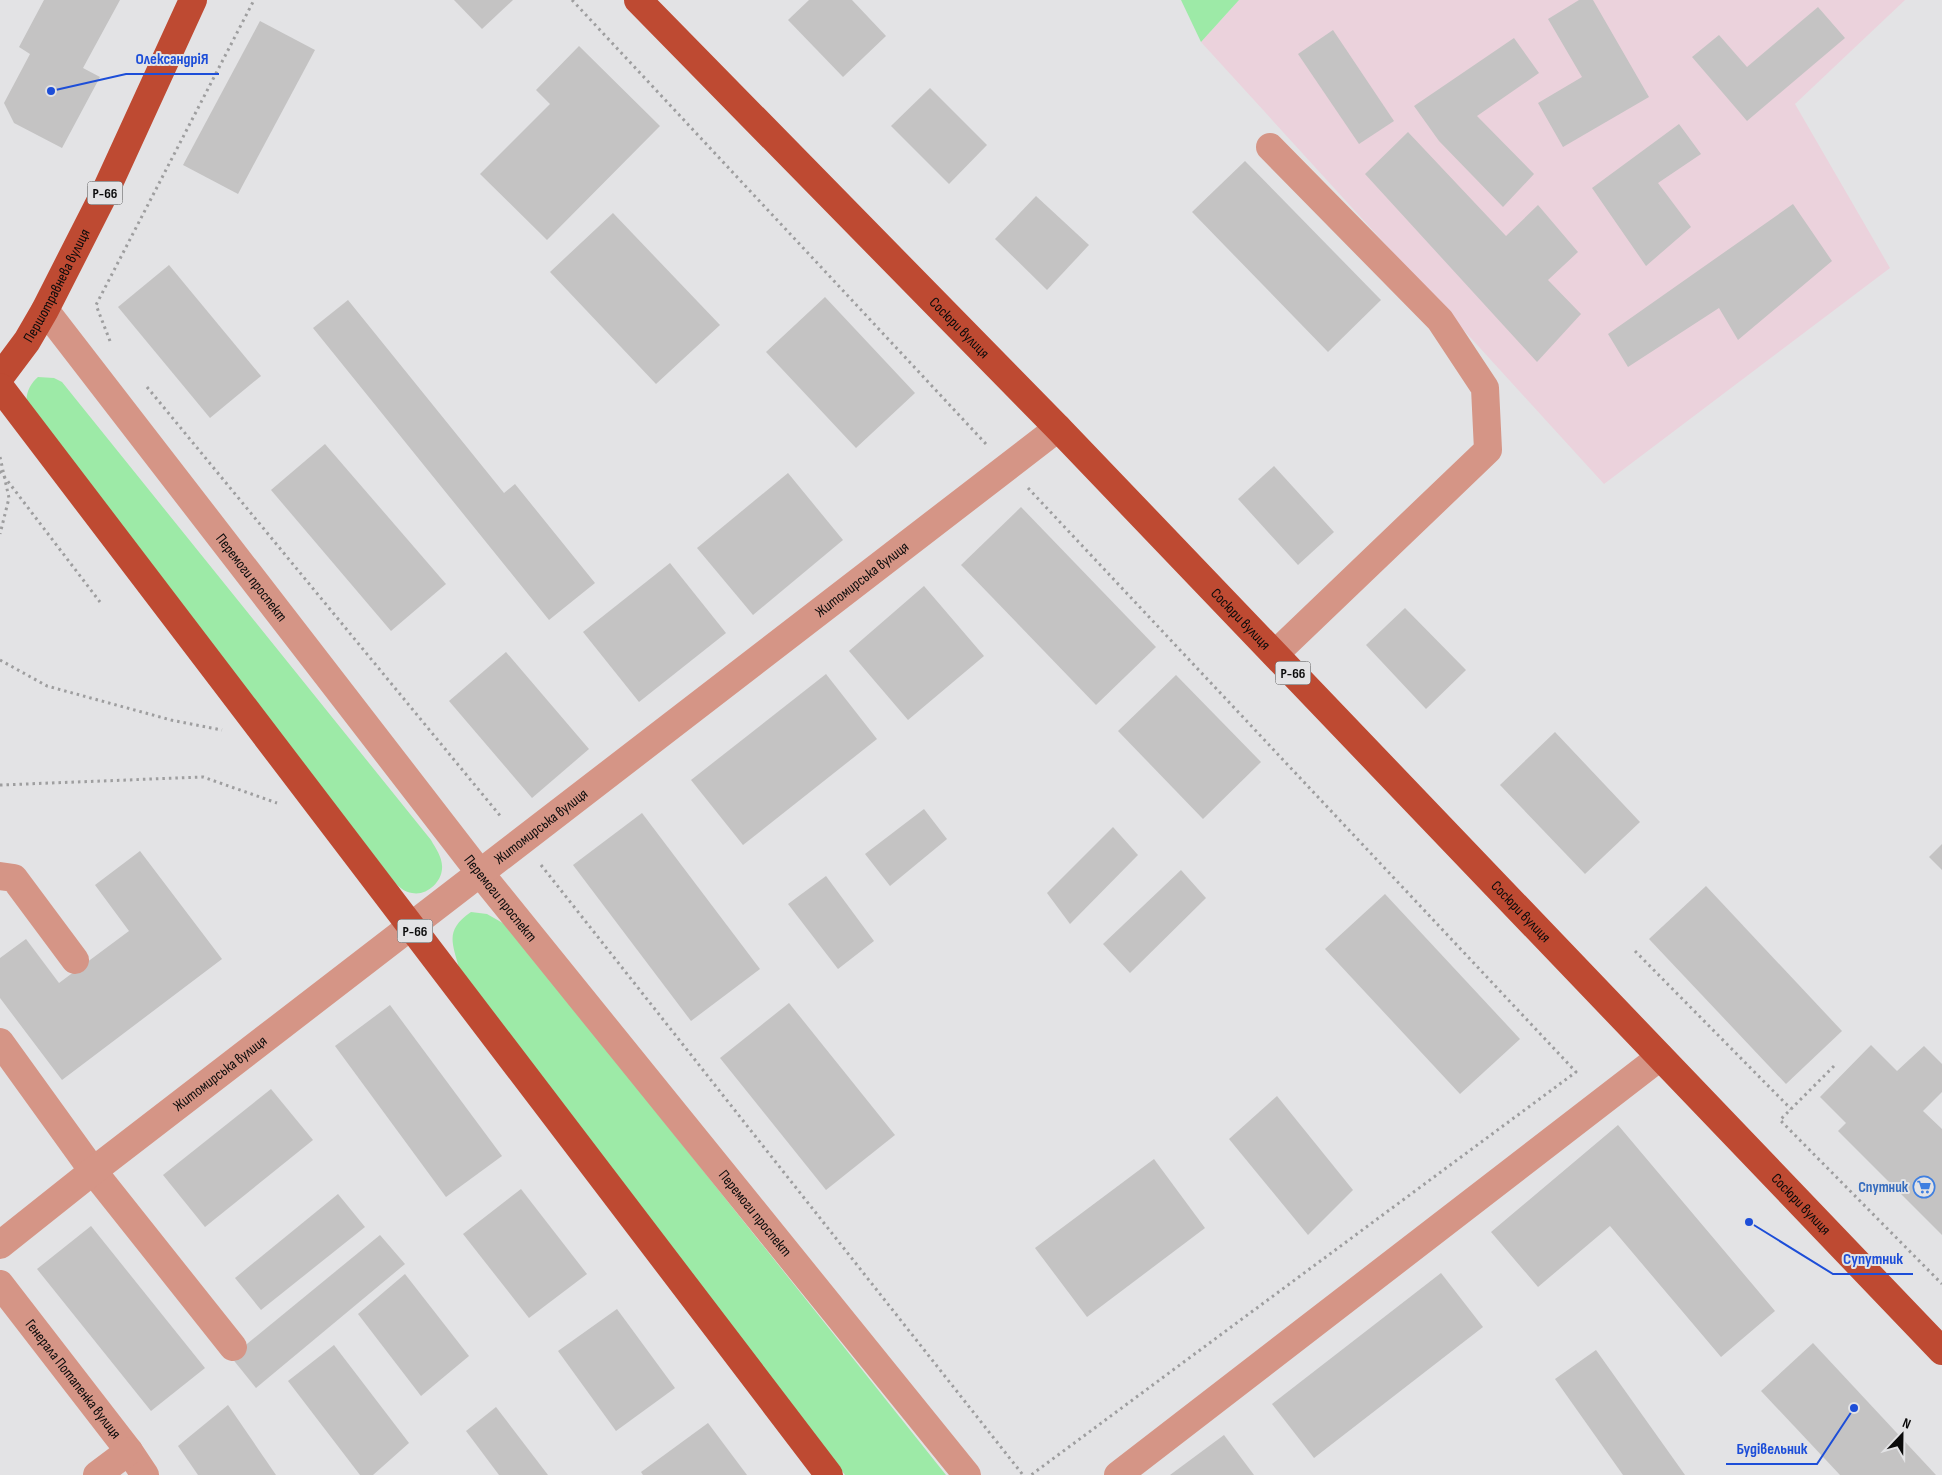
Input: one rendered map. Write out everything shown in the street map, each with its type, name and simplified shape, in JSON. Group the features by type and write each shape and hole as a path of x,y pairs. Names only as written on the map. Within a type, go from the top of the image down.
{"main road":[{"name":"Першотравнева вулиця","path":"0,377 27,342 46,310 106,190 193,0"},
{"name":"Сосюри вулиця","path":"638,0 1058,428 1942,1351"},
{"name":"Р-66","path":"0,387 829,1475"}],"street":[{"path":"1270,147 1440,320 1485,388 1488,450 1275,654"},
{"name":"Перемоги проспект","path":"46,310 480,872 967,1475"},
{"name":"Житомирська вулиця","path":"0,1245 480,872 1058,428"},
{"path":"0,876 14,878 75,960"},
{"path":"0,1042 93,1171 234,1347"},
{"path":"1118,1475 1660,1057"},
{"name":"Генерала Потапенка вулиця","path":"0,1284 129,1451 145,1475"},
{"path":"97,1475 129,1451"}],"path":[{"path":"110,342 96,306 254,0"},
{"path":"572,0 1576,1072 1032,1475"},
{"path":"142,381 521,841 1023,1475"},
{"path":"0,457 9,498 0,534"},
{"path":"0,471 100,602"},
{"path":"0,660 47,686 171,720 233,732 264,732"},
{"path":"0,785 203,777 286,807"},
{"path":"1635,951 1791,1110"},
{"path":"1834,1066 1780,1120 1942,1284"}],"shaded area":[{"path":"1239,0 1905,0 1795,104 1890,268 1604,484 1201,42"}],"green space":[{"path":"1181,0 1239,0 1201,42"},
{"path":"38,377 54,378 62,382 431,840 439,854 442,865 441,874 436,884 422,892 412,893 407,892 395,883 27,404 29,389"},
{"path":"471,912 487,914 508,926 946,1475 845,1475 459,968 453,944 454,931 457,925"}],"building":[{"path":"44,0 120,0 83,68 100,77 62,148 14,123 4,103 30,54 19,47"},
{"path":"454,0 513,0 482,29"},
{"path":"809,0 852,0 886,36 843,77 788,20"},
{"path":"1579,0 1593,0 1649,97 1563,147 1538,103 1582,77 1548,19"},
{"path":"1818,7 1845,38 1747,121 1692,57 1719,35 1747,67"},
{"path":"260,21 315,50 238,194 183,165"},
{"path":"1333,30 1394,121 1359,144 1298,54"},
{"path":"1514,38 1539,73 1477,116 1534,174 1503,207 1439,141 1414,106"},
{"path":"579,46 660,126 547,240 480,174 550,104 536,90"},
{"path":"930,88 987,145 949,184 891,126"},
{"path":"1679,124 1701,154 1658,183 1691,227 1646,266 1592,188"},
{"path":"1408,132 1506,236 1538,205 1578,252 1548,280 1581,314 1537,362 1365,174"},
{"path":"1245,161 1381,300 1328,352 1192,212"},
{"path":"1036,196 1089,245 1047,290 995,239"},
{"path":"1793,204 1832,261 1738,340 1719,308 1628,367 1608,334"},
{"path":"613,213 720,325 656,384 550,272"},
{"path":"169,265 261,376 210,418 118,307"},
{"path":"825,297 915,393 856,448 766,352"},
{"path":"348,300 504,493 515,484 595,583 549,620 313,328"},
{"path":"325,444 446,584 391,631 271,490"},
{"path":"1274,466 1334,532 1298,565 1238,499"},
{"path":"788,473 843,540 753,615 697,548"},
{"path":"1021,507 1156,647 1096,705 961,565"},
{"path":"670,563 726,633 639,702 583,632"},
{"path":"924,586 984,656 908,720 849,651"},
{"path":"1405,608 1466,670 1426,709 1366,645"},
{"path":"506,652 589,749 532,798 449,701"},
{"path":"826,674 877,739 743,845 691,780"},
{"path":"1176,675 1261,762 1203,819 1118,731"},
{"path":"1555,732 1640,822 1585,874 1500,785"},
{"path":"924,809 947,839 890,886 865,854"},
{"path":"642,813 760,969 691,1021 573,865"},
{"path":"1113,827 1138,855 1070,924 1047,893"},
{"path":"1942,844 1942,870 1929,857"},
{"path":"140,851 222,959 62,1080 0,998 0,958 26,939 59,983 129,931 95,885"},
{"path":"1181,870 1206,898 1130,973 1103,944"},
{"path":"826,876 874,941 838,969 788,904"},
{"path":"1706,886 1842,1031 1786,1084 1649,939"},
{"path":"1385,894 1520,1039 1460,1094 1325,949"},
{"path":"789,1003 895,1135 826,1190 720,1058"},
{"path":"390,1005 502,1156 446,1197 335,1046"},
{"path":"1871,1045 1897,1071 1924,1046 1942,1064 1942,1092 1923,1111 1942,1129 1942,1235 1838,1131 1846,1123 1820,1097"},
{"path":"271,1089 313,1140 205,1227 163,1175"},
{"path":"1277,1096 1353,1190 1308,1235 1229,1139"},
{"path":"1618,1125 1775,1311 1721,1357 1610,1226 1538,1287 1491,1232"},
{"path":"1154,1159 1205,1228 1087,1317 1035,1248"},
{"path":"521,1189 587,1274 529,1318 463,1234"},
{"path":"338,1194 365,1227 261,1310 235,1278"},
{"path":"91,1226 205,1368 151,1411 37,1269"},
{"path":"380,1235 405,1264 256,1388 231,1357"},
{"path":"1441,1273 1483,1327 1314,1458 1272,1404"},
{"path":"405,1274 469,1356 421,1396 358,1314"},
{"path":"617,1309 675,1388 616,1431 558,1351"},
{"path":"1813,1343 1936,1475 1840,1475 1761,1391"},
{"path":"334,1345 409,1443 373,1475 360,1475 288,1381"},
{"path":"1596,1350 1685,1475 1623,1475 1555,1379"},
{"path":"228,1405 276,1475 198,1475 178,1446"},
{"path":"496,1407 548,1475 499,1475 466,1431"},
{"path":"708,1423 747,1475 643,1475 641,1472"},
{"path":"1224,1435 1254,1475 1170,1475"}],"place":[{"name":"ОлександріЯ","path":"51,91"},
{"name":"Спутник","path":"1924,1187"},
{"name":"Супутник","path":"1749,1222"},
{"name":"Будівельник","path":"1854,1408"}]}
